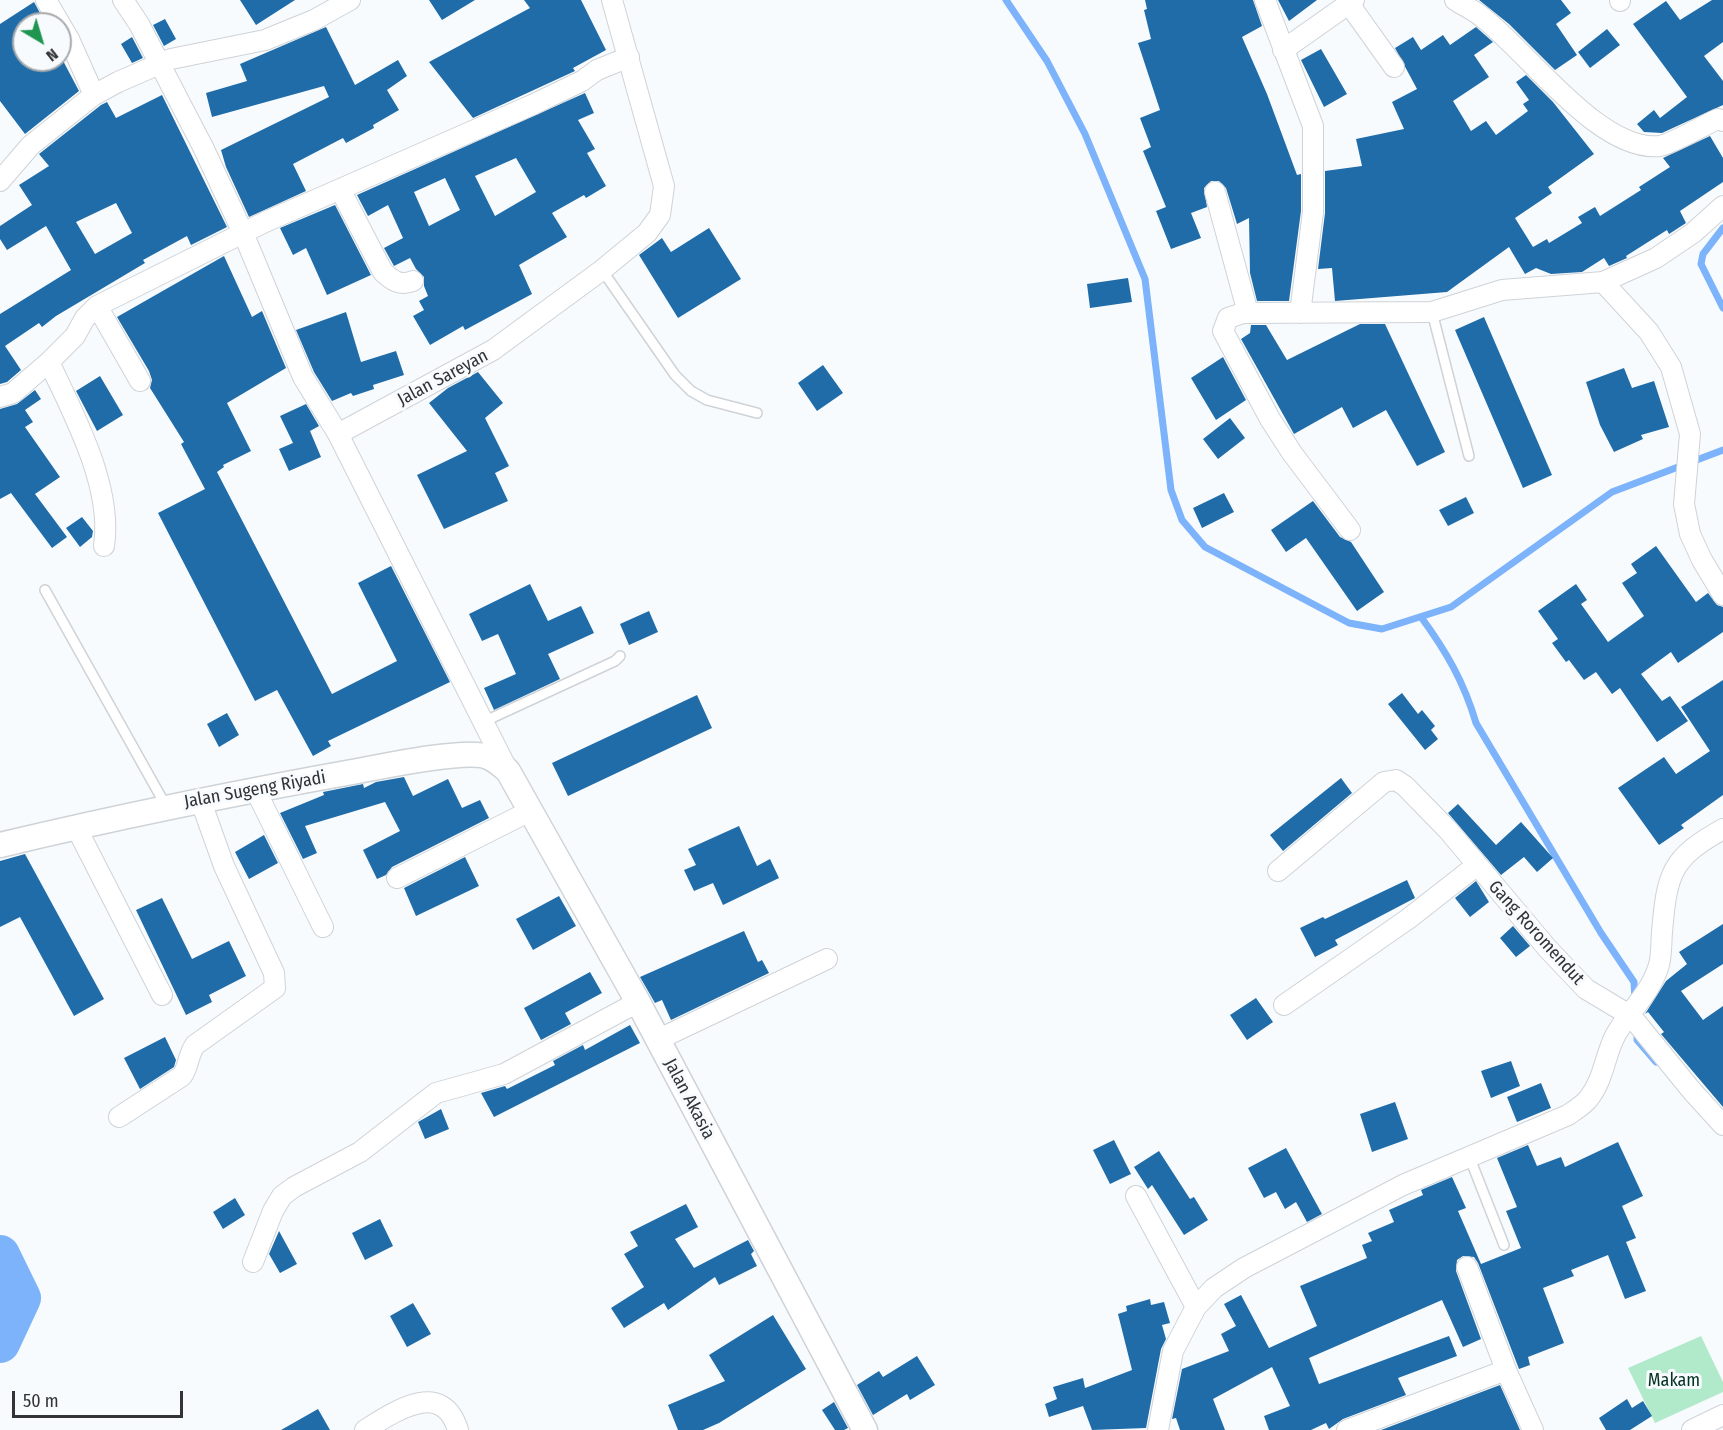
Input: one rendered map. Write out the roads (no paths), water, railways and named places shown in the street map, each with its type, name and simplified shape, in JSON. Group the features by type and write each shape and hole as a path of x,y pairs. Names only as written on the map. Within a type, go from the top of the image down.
{"street":[{"path":"46,0 69,39 94,95"},
{"path":"123,0 160,64 244,235 303,377 338,434 508,771"},
{"path":"0,181 31,145 94,95 171,59 265,40 314,20 350,0"},
{"name":"Jalan Sareyan","path":"338,434 493,350 602,270 647,233 660,215 664,186 612,0"},
{"path":"1265,0 1313,126 1313,212 1300,313"},
{"path":"1455,0 1482,17 1586,114 1612,135 1633,145 1661,146 1718,119 1723,121"},
{"path":"1283,50 1352,2 1394,67"},
{"path":"0,397 13,393 49,362 75,336 85,318 97,306 166,270 244,235 265,222 341,191 532,105 582,81 597,70 629,57"},
{"path":"341,191 384,272 393,280 404,284 413,281"},
{"path":"1215,192 1248,313"},
{"path":"1350,530 1286,445 1222,331 1228,318 1248,313 1432,312 1502,290 1603,282 1656,258 1693,233 1723,206"},
{"path":"1603,282 1649,332 1671,367 1690,434 1684,504 1694,543 1723,595"},
{"path":"97,306 140,381"},
{"path":"49,362 79,426 105,505 104,546"},
{"name":"Jalan Sugeng Riyadi","path":"0,845 166,806 388,765 471,755 485,756 498,762 508,771"},
{"name":"Jalan Akasia","path":"508,771 638,1002 865,1430"},
{"name":"Gang Roromendut","path":"1278,871 1384,782 1396,780 1405,786 1477,865 1541,941 1586,988 1631,1016 1723,1125"},
{"path":"255,789 323,927"},
{"path":"119,1117 182,1076 195,1045 275,988 274,973 224,866 200,799"},
{"path":"397,878 530,811"},
{"path":"76,826 162,995"},
{"path":"1158,1430 1173,1351 1196,1306 1214,1288 1244,1268 1403,1185 1568,1115 1588,1100 1599,1081 1616,1035 1631,1016 1659,968 1663,914 1670,876 1685,853 1723,829"},
{"path":"1284,1005 1408,919 1477,865"},
{"path":"657,1040 827,959"},
{"path":"253,1262 273,1211 282,1196 294,1187 360,1152 436,1093 504,1074 638,1002"},
{"path":"1136,1196 1196,1306"},
{"path":"1467,1267 1506,1370 1533,1430"},
{"path":"1347,1430 1506,1370"},
{"path":"364,1430 417,1402 432,1402 444,1407 454,1417 458,1430"},
{"path":"1692,1430 1723,1415"}],"lane":[{"path":"602,270 675,375 692,391 707,399 757,413"},
{"path":"1432,312 1469,456"},
{"path":"45,590 166,806"},
{"path":"483,722 615,661 620,656"},
{"path":"1469,1156 1504,1245"}],"waterway":[{"path":"1006,0 1047,61 1085,134 1145,279 1171,490 1182,520 1205,547 1349,623 1382,629 1451,607 1612,492 1723,450"},
{"path":"1723,228 1703,254 1701,264 1723,308"},
{"path":"1421,617 1453,667 1476,723 1601,933 1634,982 1635,999"},
{"path":"1637,1031 1637,1040 1656,1062"},
{"path":"0,1255 21,1298 0,1343"}],"park label":[{"name":"Makam","path":"1674,1381"}]}
